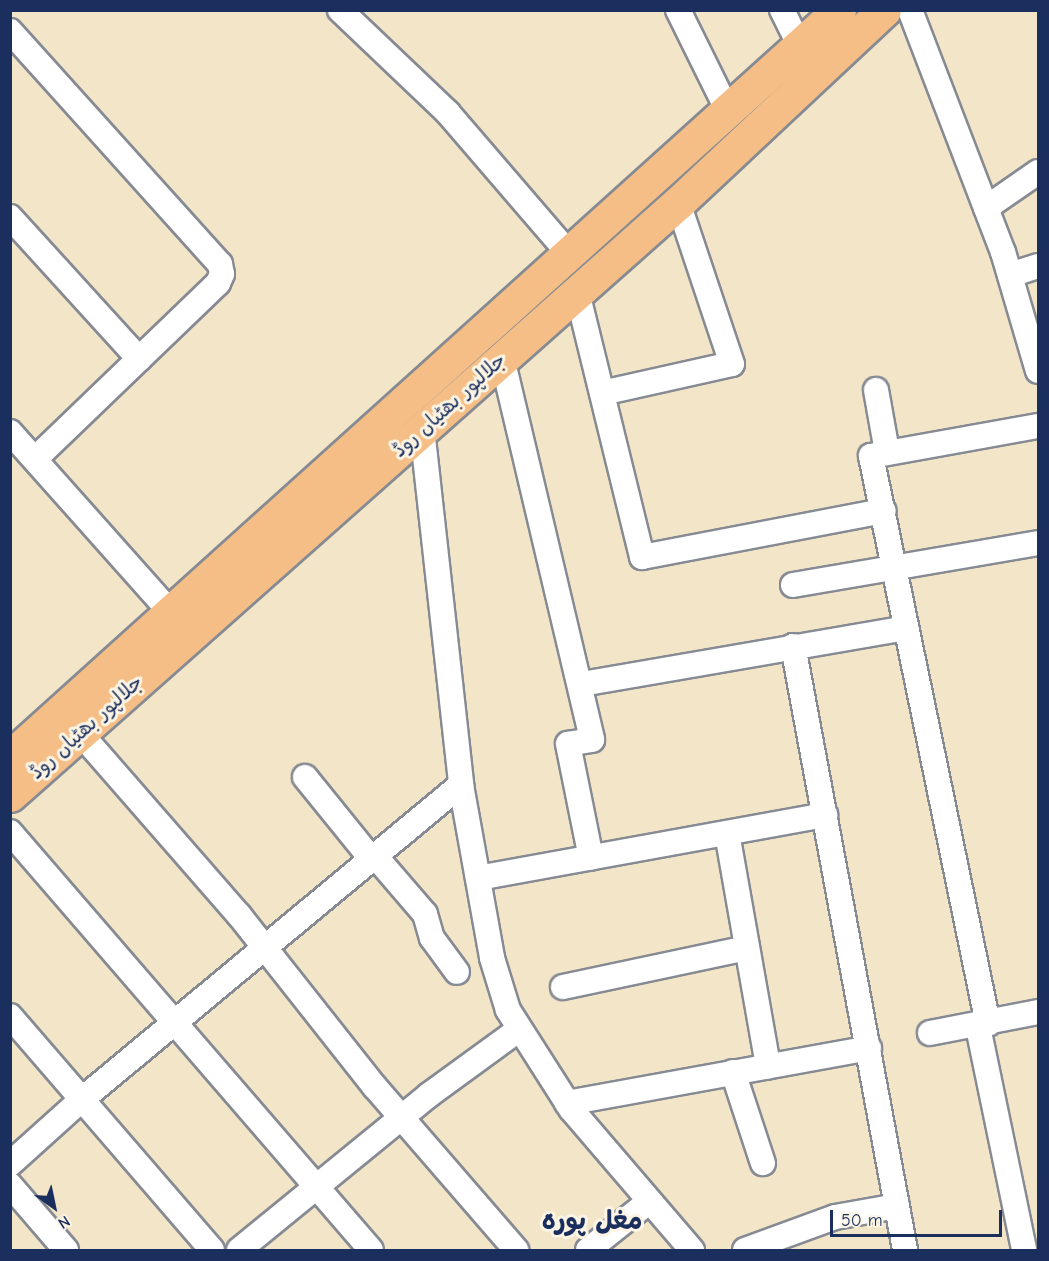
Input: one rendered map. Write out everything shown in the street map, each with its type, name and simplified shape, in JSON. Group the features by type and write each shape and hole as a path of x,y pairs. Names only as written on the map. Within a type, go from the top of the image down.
{"main road":[{"name":"جلالپور بھٹیاں روڈ","path":"10,757 172,614 839,10"},
{"name":"جلالپور بھٹیاں روڈ","path":"10,795 678,202 884,10"}],"street":[{"path":"340,10 448,113 570,255"},
{"path":"678,10 728,111"},
{"path":"782,10 800,46"},
{"path":"910,10 1010,275 1038,371"},
{"path":"10,31 220,264 218,283 35,459"},
{"path":"986,208 1038,172"},
{"path":"602,393 732,364 678,202"},
{"path":"10,216 139,359"},
{"path":"1010,275 1038,266"},
{"path":"577,292 642,557 884,511"},
{"path":"502,358 582,684 592,740 568,744 591,858"},
{"path":"876,390 887,452"},
{"path":"1024,1251 983,1025 884,511 871,456 1038,426"},
{"path":"422,429 460,785 492,958 508,1010 518,1030 567,1103 647,1203 692,1251"},
{"path":"10,432 172,614"},
{"path":"793,585 1038,543"},
{"path":"582,684 906,628"},
{"path":"794,646 905,1251"},
{"path":"80,733 265,949 401,1118 516,1251"},
{"path":"305,777 374,859 425,914 432,938 457,972"},
{"path":"10,1164 80,1101 374,859 460,785"},
{"path":"478,878 825,815"},
{"path":"10,832 176,1022 370,1251"},
{"path":"727,833 768,1066"},
{"path":"563,987 747,948"},
{"path":"930,1033 983,1025 1038,1012"},
{"path":"10,1016 80,1101 212,1251"},
{"path":"239,1251 401,1118 518,1030"},
{"path":"567,1103 868,1048"},
{"path":"733,1072 763,1163"},
{"path":"10,1185 66,1251"},
{"path":"588,1251 647,1203"},
{"path":"745,1251 835,1217 897,1206"}],"district":[{"name":"مغل پورہ","path":"592,1222"}]}
